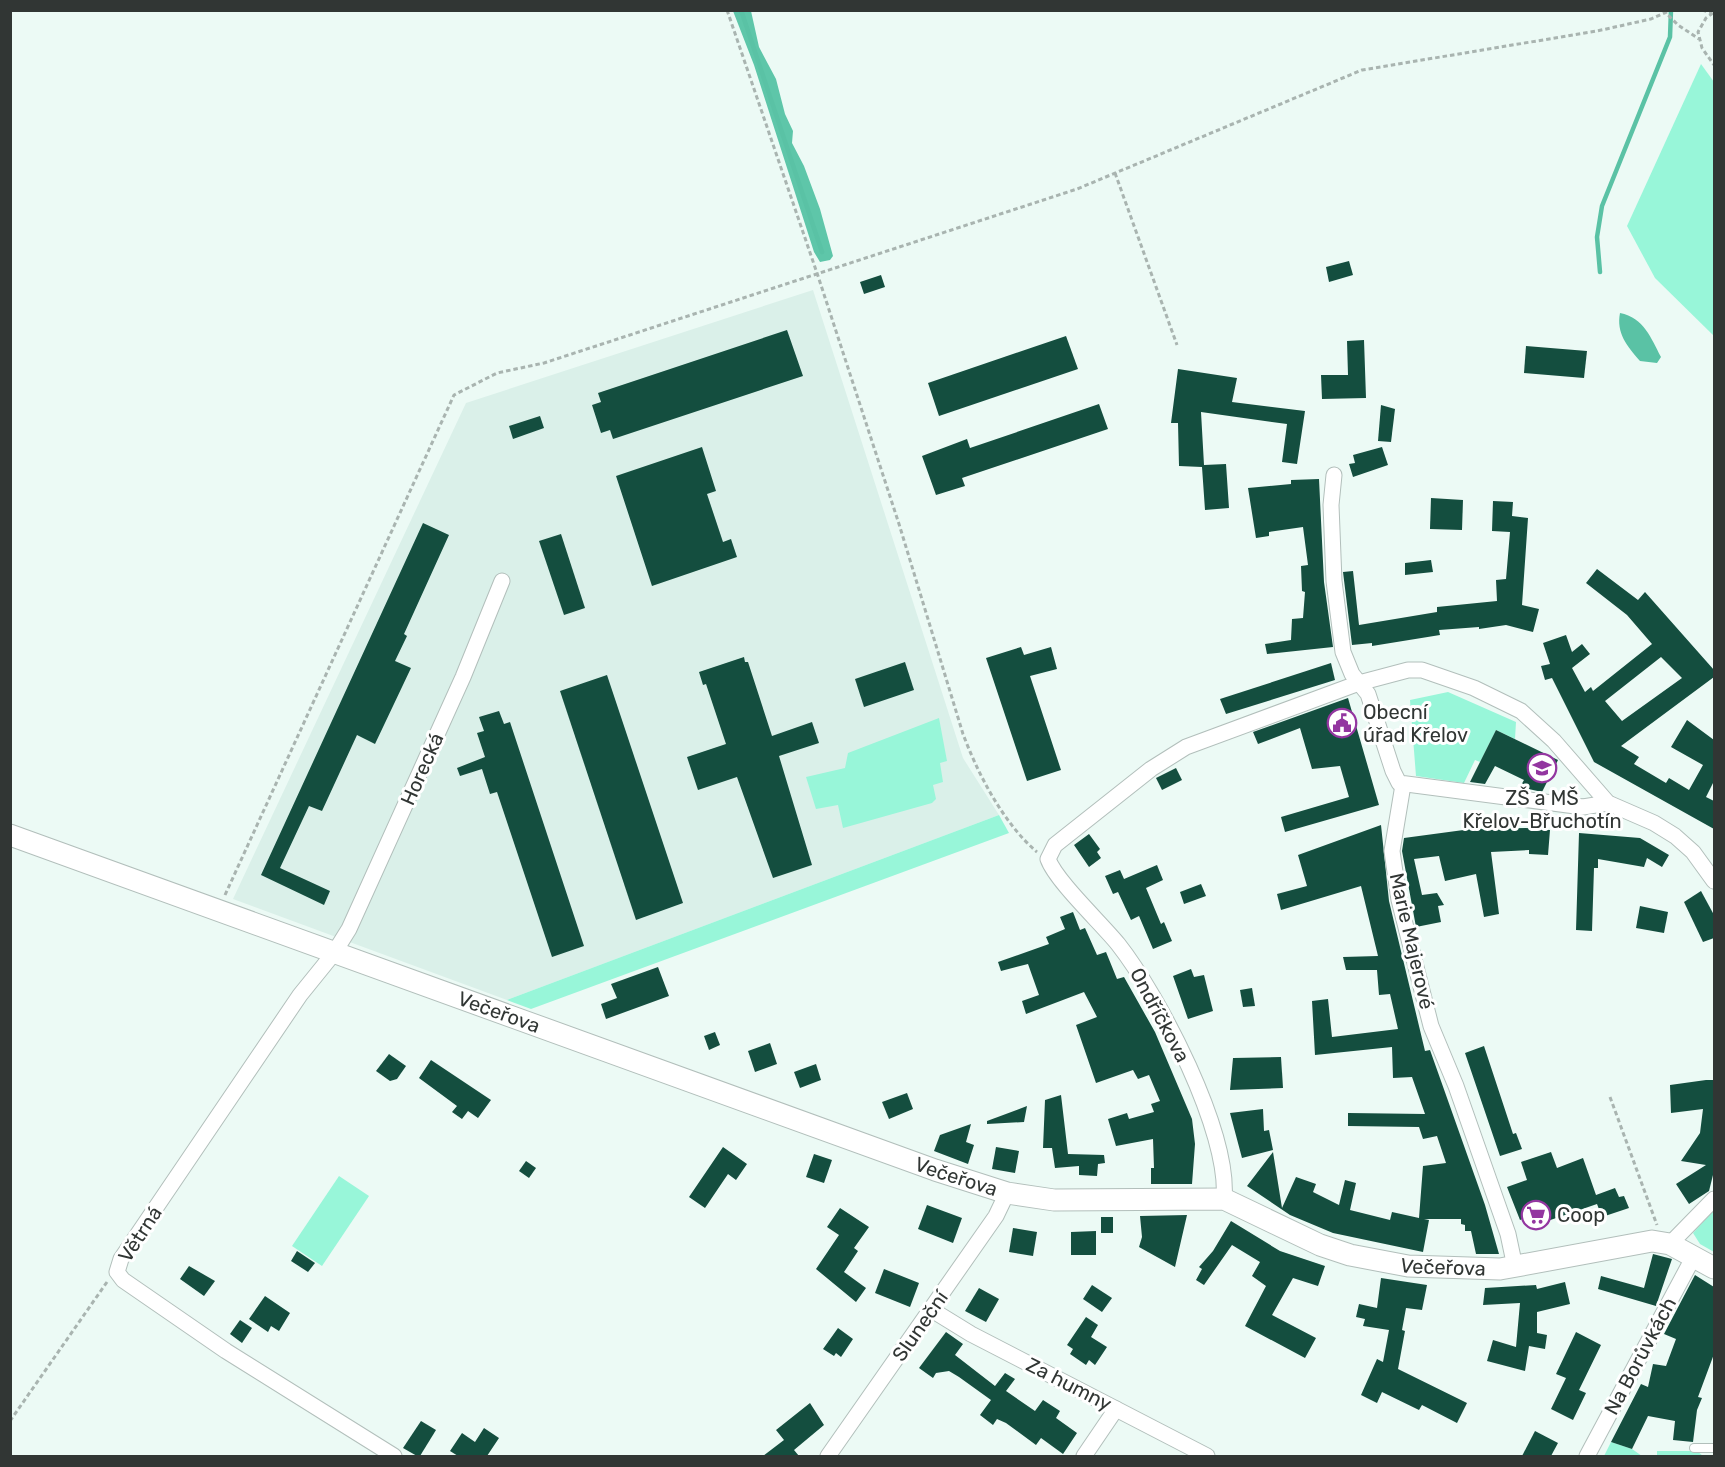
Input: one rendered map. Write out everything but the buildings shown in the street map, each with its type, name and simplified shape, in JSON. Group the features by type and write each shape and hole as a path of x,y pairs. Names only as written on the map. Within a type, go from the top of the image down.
{"street":[{"path":"1334,475 1331,505 1341,640 1346,660 1371,701 1395,778 1403,785 1583,807 1608,802"},
{"name":"Horecká","path":"334,953 349,929 400,818 502,581"},
{"path":"1048,856 1054,845 1151,769 1186,747 1359,683 1408,670 1422,670 1437,673 1521,711 1540,728 1608,802 1675,836 1694,852 1714,880"},
{"name":"Marie Majerové","path":"1403,785 1392,851 1399,900 1434,1035 1451,1073 1482,1160 1511,1245 1515,1267"},
{"name":"Večeřova","path":"10,835 970,1183 1007,1193 1054,1200 1224,1199 1320,1245 1374,1260 1447,1269 1515,1267 1627,1244 1665,1242"},
{"name":"Ondříčkova","path":"1048,856 1051,866 1135,966 1165,1017 1200,1095 1212,1131 1224,1177 1224,1199"},
{"name":"Větrná","path":"334,953 300,995 118,1265 117,1272 123,1280 226,1351 394,1456"},
{"name":"Sluneční","path":"828,1456 996,1216 1007,1193"},
{"path":"1714,1199 1665,1242 1714,1268"},
{"name":"Na Borůvkách","path":"1587,1456 1694,1256"},
{"name":"Za humny","path":"932,1310 971,1334 1207,1456"},
{"path":"1084,1456 1116,1409"}],"lane":[{"path":"1694,1448 1714,1448"}],"path":[{"path":"727,10 818,276 970,752 1005,812 1031,846 1048,856"},
{"path":"218,909 454,395 497,373 544,363 818,276 1077,189 1362,69 1597,31 1671,10"},
{"path":"1702,10 1714,13"},
{"path":"1664,12 1699,39"},
{"path":"1714,13 1701,25 1699,39 1702,48 1714,65"},
{"path":"1115,173 1177,345"},
{"path":"1610,1097 1665,1242"},
{"path":"10,1421 118,1265"}],"shaded area":[{"path":"733,11 751,11 759,47 776,79 785,114 793,131 792,143 804,166 820,209 833,256 830,260 820,262 814,252 754,65"},
{"path":"1701,64 1714,82 1714,336 1655,278 1627,226"},
{"path":"813,290 963,758 999,815 507,1000 233,899 466,403"},
{"path":"1620,313 1635,319 1646,330 1661,357 1657,363 1640,361 1631,350 1621,333"},
{"path":"1448,692 1516,722 1515,739 1496,730 1480,762 1475,760 1464,783 1416,776 1410,700"},
{"path":"939,718 947,761 940,763 943,782 933,785 936,799 932,803 843,828 838,805 816,809 806,777 845,768 848,753"},
{"path":"999,815 1009,833 531,1009 507,1000"},
{"path":"339,1176 369,1196 322,1266 292,1246"},
{"path":"1714,1210 1714,1252 1700,1244 1693,1233"},
{"path":"1611,1442 1632,1449 1642,1456 1604,1456"},
{"path":"1657,1451 1697,1451 1703,1456 1657,1456"}],"waterway":[{"path":"741,10 822,252"},
{"path":"1600,272 1597,237 1602,206 1670,37 1671,10"}],"place":[{"name":"Obecní úřad Křelov","path":"1342,723"},
{"name":"ZŠ a MŠ Křelov-Břuchotín","path":"1542,768"},
{"name":"Coop","path":"1536,1215"}]}
